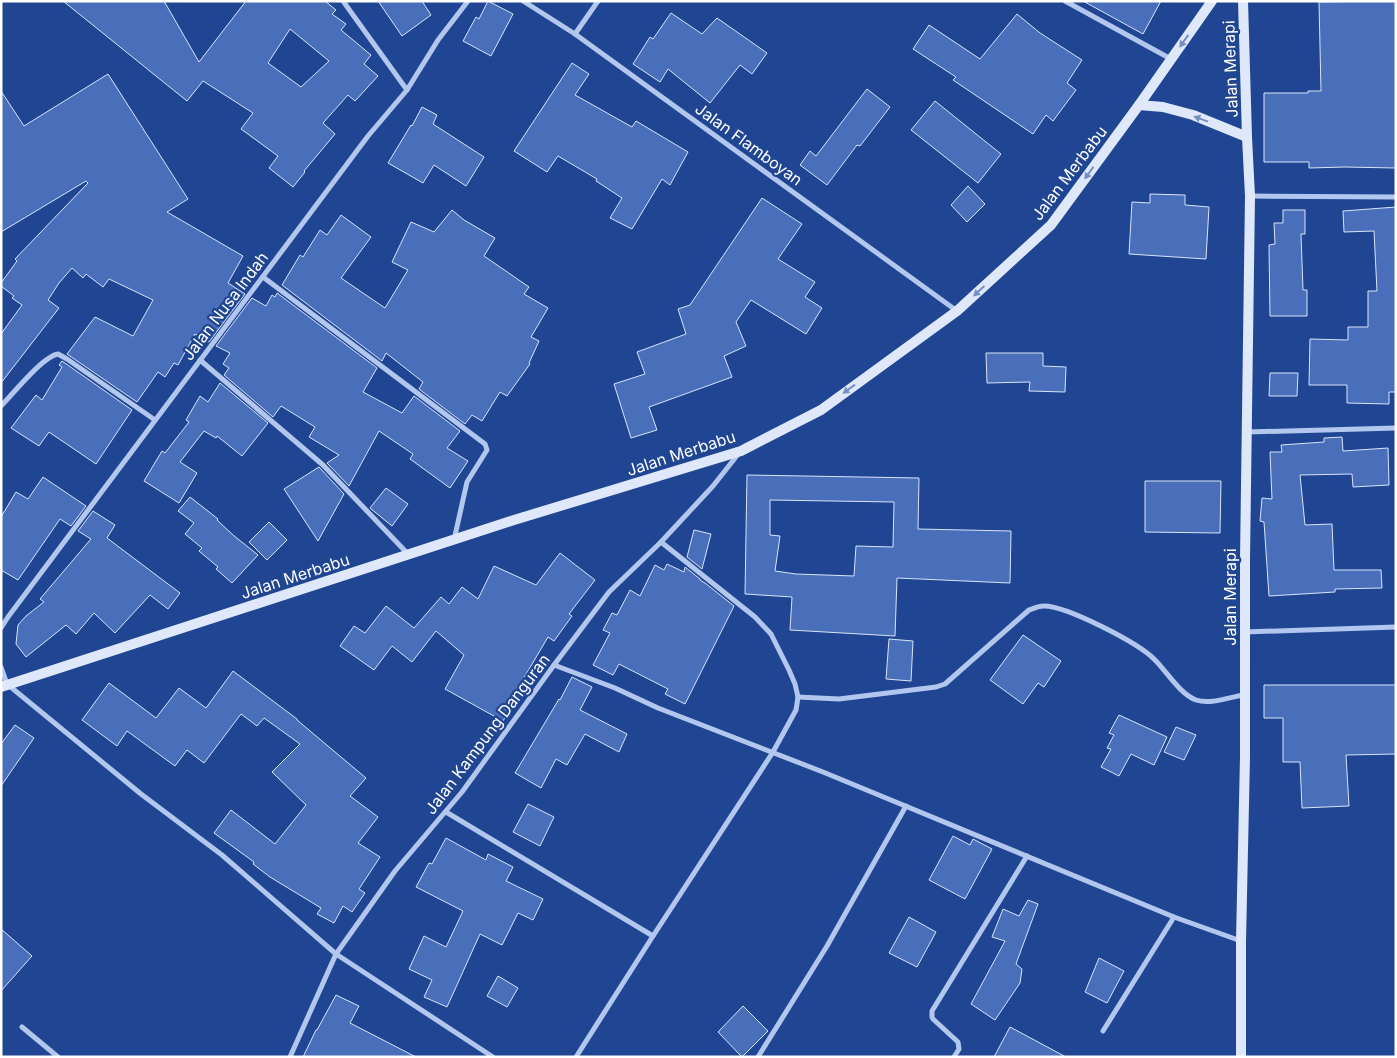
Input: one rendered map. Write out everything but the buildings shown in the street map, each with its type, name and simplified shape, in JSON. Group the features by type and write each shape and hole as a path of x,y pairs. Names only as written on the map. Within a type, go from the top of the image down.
{"main road":[{"name":"Jalan Merbabu","path":"4,686 409,554 741,450 821,410 958,311 1051,225 1212,1"},
{"name":"Jalan Merapi","path":"1241,1057 1246,432 1250,196 1243,1"},
{"name":"Jalan Merapi","path":"1139,105 1163,107 1192,115 1247,137"}],"street":[{"path":"343,1 407,90 438,40 468,1"},
{"name":"Jalan Flamboyan","path":"523,1 575,34 958,311"},
{"path":"575,34 598,1"},
{"path":"1065,1 1171,60"},
{"name":"Jalan Nusa Indah","path":"1,628 368,136 407,90"},
{"path":"1250,196 1396,197"},
{"path":"263,277 485,444 487,450 467,482 454,540"},
{"path":"1,406 42,364 51,356 58,354 155,420"},
{"path":"200,360 323,465 409,554"},
{"path":"1246,432 1396,428"},
{"name":"Jalan Kampung Danguran","path":"290,1057 336,954 395,871 473,778 609,592 661,542 713,486 741,450"},
{"path":"576,1057 773,752 796,710 798,697 792,677 771,634 755,616 661,542"},
{"path":"798,697 839,699 936,687 944,684 1029,610 1042,605 1058,608 1121,636 1154,658 1184,692 1194,699 1206,702 1245,695"},
{"path":"1245,632 1396,627"},
{"path":"554,665 906,806 1174,917 1241,941"},
{"path":"1,666 4,686 222,854 336,954 492,1057"},
{"path":"758,1057 827,946 906,806"},
{"path":"446,812 653,936"},
{"path":"954,1057 959,1049 958,1042 933,1020 932,1010 1027,856"},
{"path":"1103,1031 1174,917"},
{"path":"22,1027 58,1057"}]}
